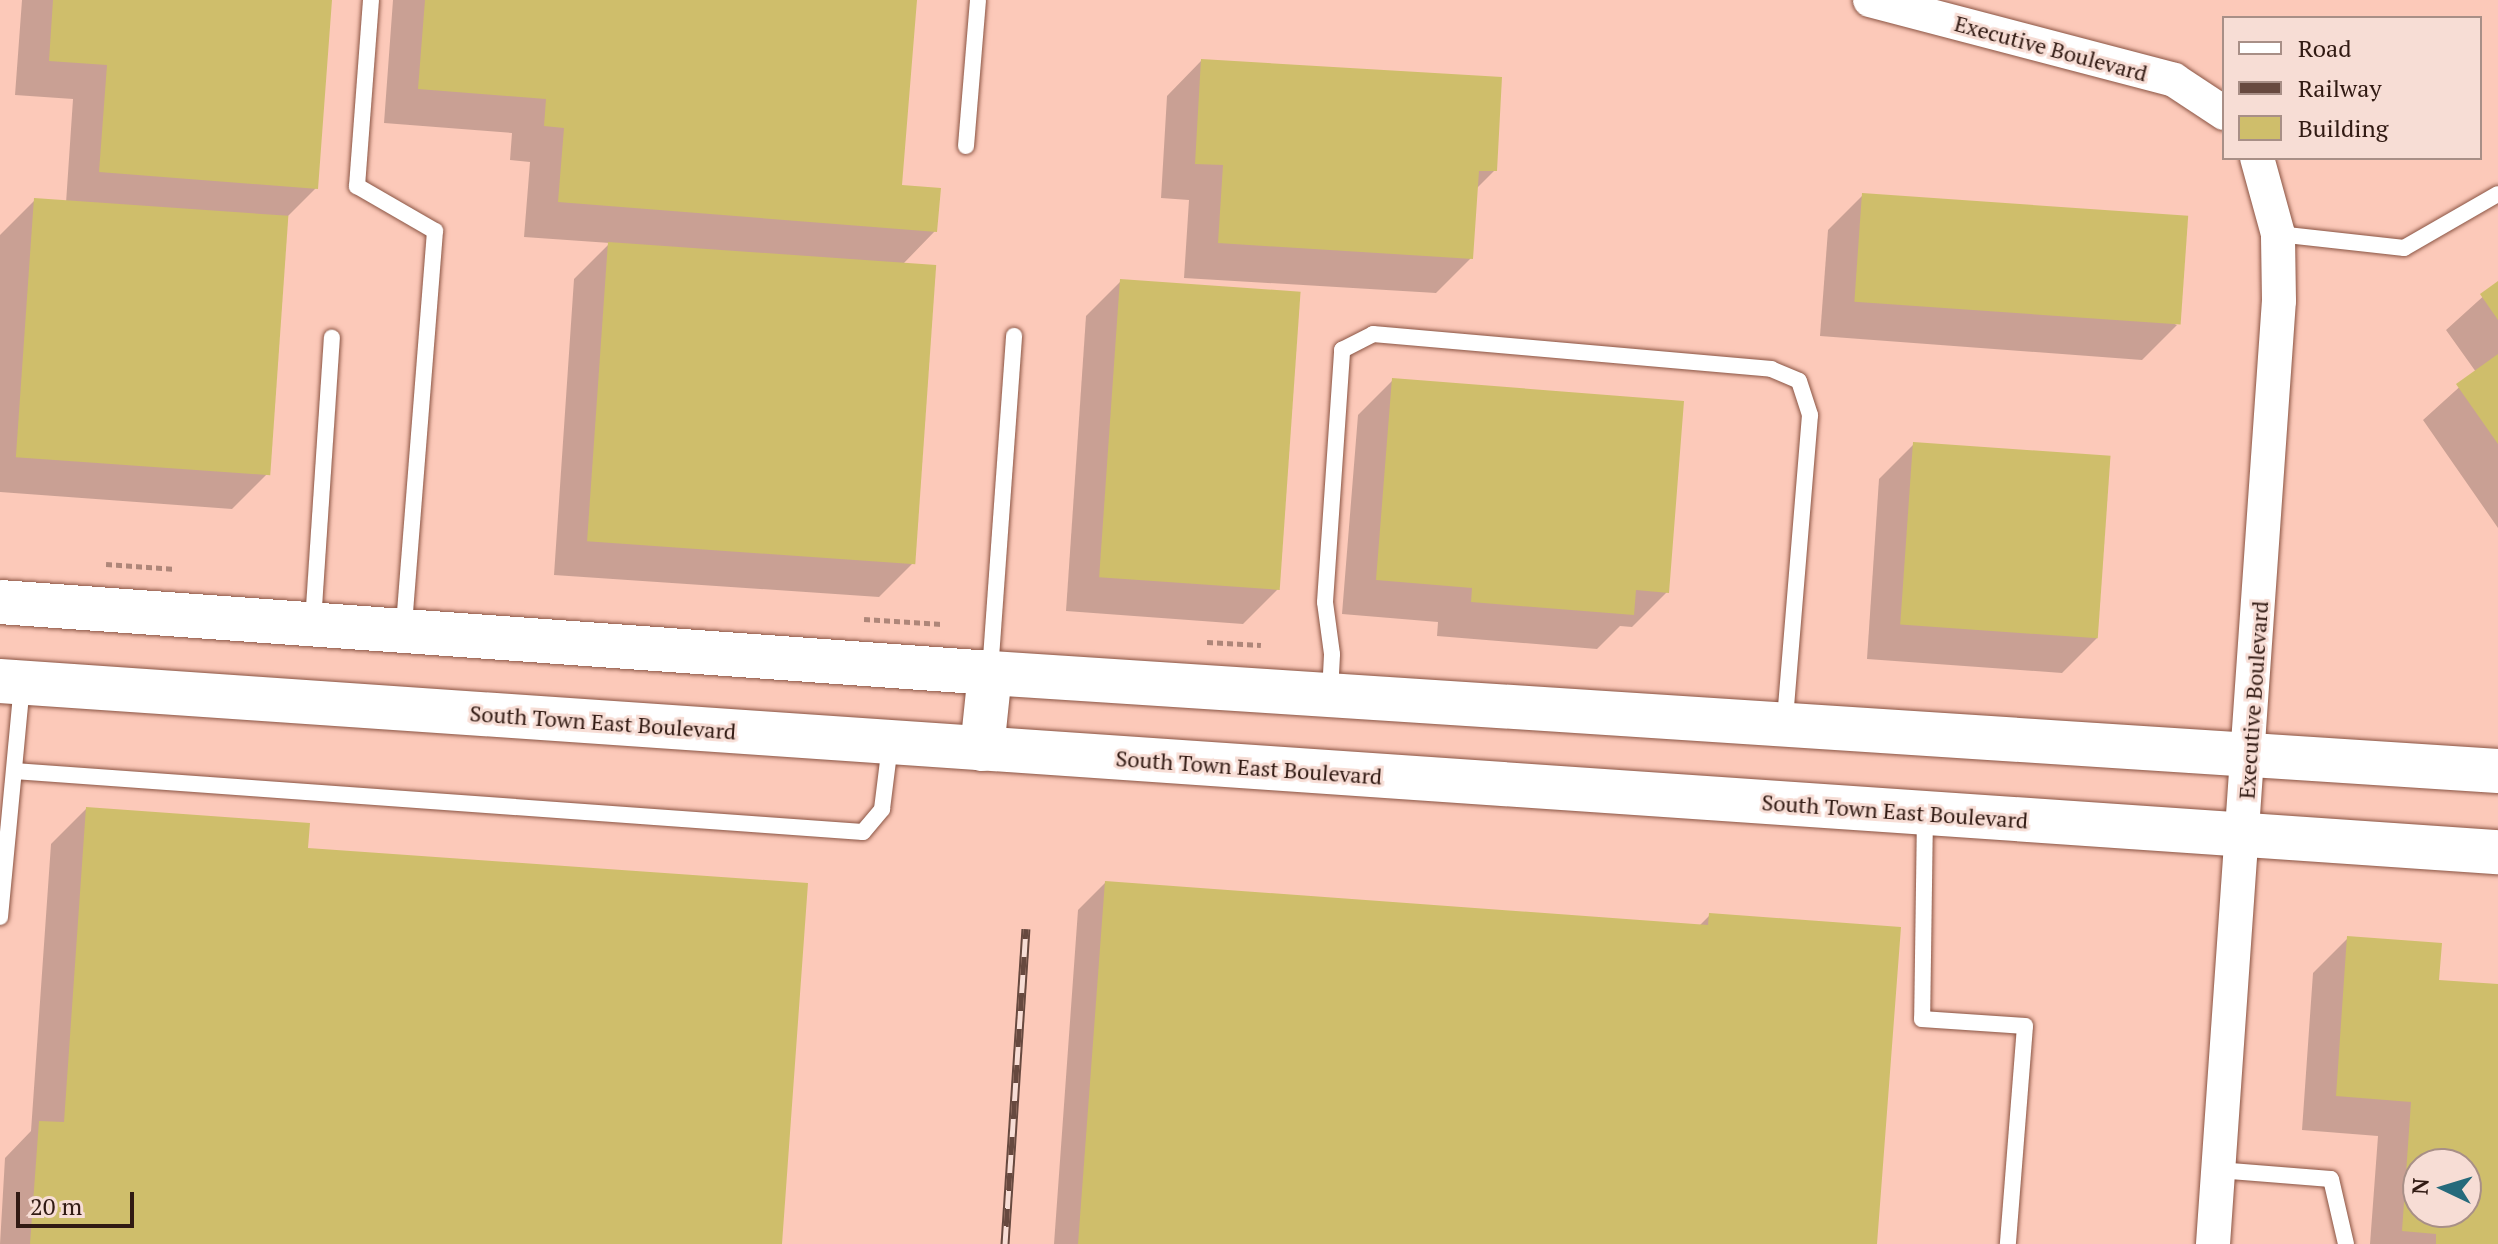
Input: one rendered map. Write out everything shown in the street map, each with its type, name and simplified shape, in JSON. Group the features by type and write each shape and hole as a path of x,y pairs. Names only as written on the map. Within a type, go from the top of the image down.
{"main road":[{"path":"0,602 404,628 990,673 1785,722 2498,771"},
{"path":"982,749 990,673"},
{"name":"South Town East Boulevard","path":"11,682 2498,852"}],"street":[{"name":"Executive Boulevard","path":"1870,0 2174,80 2222,112"},
{"name":"Executive Boulevard","path":"2213,1244 2279,301 2278,234 2258,160"}],"lane":[{"path":"371,0 357,186 435,231 404,628"},
{"path":"966,146 978,0"},
{"path":"2278,234 2404,248 2498,194"},
{"path":"1330,693 1332,654 1325,602 1342,350 1373,334 1771,369 1799,381 1810,415 1785,722"},
{"path":"990,673 1014,336"},
{"path":"313,622 332,338"},
{"path":"0,917 14,771 11,682"},
{"path":"14,771 863,832 882,809 890,742"},
{"path":"1925,813 1922,1019 2025,1026 2008,1244"},
{"path":"2218,1170 2331,1179 2346,1244"}],"building":[{"path":"53,0 332,0 318,189 99,172 107,65 49,61"},
{"path":"425,0 917,0 902,185 941,188 937,232 558,202 564,128 544,126 546,99 418,89"},
{"path":"1201,59 1502,77 1497,171 1479,171 1473,259 1218,243 1223,165 1195,164"},
{"path":"1862,193 2188,216 2181,325 1854,302"},
{"path":"34,198 288,216 270,475 16,457"},
{"path":"608,242 936,265 915,564 587,541"},
{"path":"1120,279 1301,292 1280,590 1099,577"},
{"path":"2498,281 2498,320 2480,294"},
{"path":"2498,354 2498,444 2456,384"},
{"path":"1392,378 1684,401 1669,593 1636,590 1634,615 1471,602 1472,588 1376,580"},
{"path":"1913,442 2111,456 2098,638 1900,625"},
{"path":"86,807 310,823 308,848 808,883 782,1244 30,1244 39,1121 64,1122"},
{"path":"1105,881 1708,925 1709,913 1901,927 1877,1244 1078,1244"},
{"path":"2347,936 2442,943 2439,980 2498,984 2498,1244 2436,1244 2436,1234 2402,1231 2402,1228 2482,1228 2482,1148 2408,1148 2411,1102 2336,1096"}],"railway":[{"path":"1005,1244 1026,929"}]}
